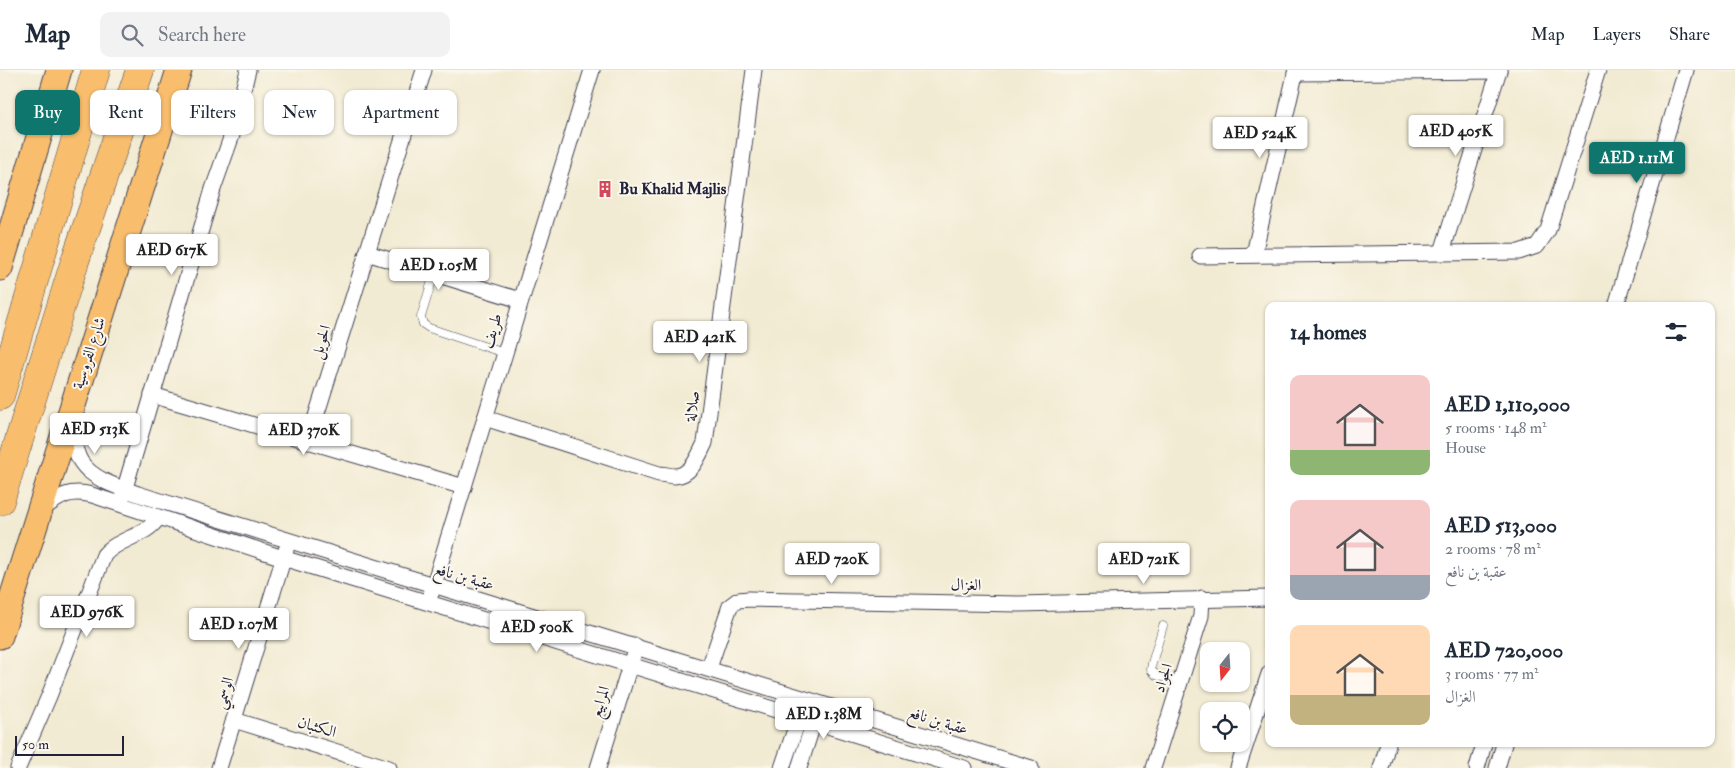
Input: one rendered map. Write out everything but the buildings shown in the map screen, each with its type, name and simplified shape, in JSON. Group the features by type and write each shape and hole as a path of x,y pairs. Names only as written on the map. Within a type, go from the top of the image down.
{"highway":[{"path":"0,396 96,70"},
{"path":"0,501 75,261 140,70"}],"main road":[{"path":"0,268 59,70"},
{"name":"شارع الفروسية","path":"0,636 179,70"}],"street":[{"path":"120,504 213,189 232,135 248,70"},
{"name":"الحويل","path":"308,442 424,70"},
{"name":"طريف","path":"428,603 592,70"},
{"name":"صلالة","path":"485,418 659,474 678,476 689,469 698,459 704,443 754,70"},
{"path":"1200,256 1520,252 1537,246 1548,230 1598,70"},
{"path":"1617,302 1686,70"},
{"path":"1254,254 1295,72 1499,71 1442,252"},
{"path":"367,253 520,300"},
{"path":"152,394 464,488"},
{"name":"عقبة بن نافع","path":"68,418 76,451 81,462 100,479 124,490 288,542 709,668 1032,768"},
{"path":"38,512 57,499 68,494 80,492 283,558 964,768"},
{"path":"18,768 49,696 104,556 113,546 149,528 158,518"},
{"path":"218,537 223,521"},
{"name":"الوسمي","path":"219,768 288,542"},
{"name":"الغزال","path":"709,668 730,606 738,600 1019,604 1202,598 1265,598"},
{"name":"الجواد","path":"1154,768 1201,616 1202,598"},
{"name":"المرابيع","path":"598,768 636,646"},
{"path":"1238,768 1265,686"},
{"path":"782,768 805,698"},
{"path":"799,768 820,702"},
{"name":"الكثبان","path":"234,720 390,768"},
{"path":"1381,768 1387,747"},
{"path":"1477,768 1483,747"},
{"path":"1497,768 1503,747"}],"lane":[{"path":"434,274 421,317 423,324 429,328 504,354"},
{"path":"1163,626 1151,670 1156,675 1180,683"}],"place":[{"name":"Bu Khalid Majlis","path":"605,189"}]}
